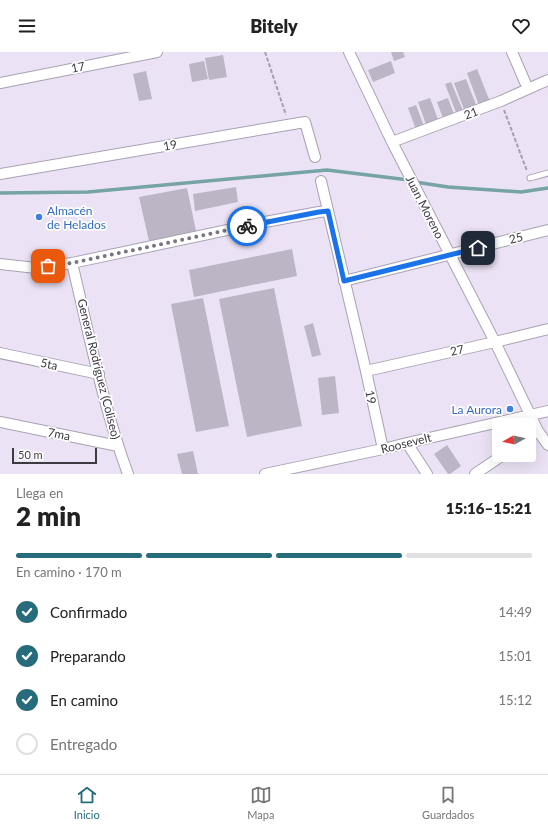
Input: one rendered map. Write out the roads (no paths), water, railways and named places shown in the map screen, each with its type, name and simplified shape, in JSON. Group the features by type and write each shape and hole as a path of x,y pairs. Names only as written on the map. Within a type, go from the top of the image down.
{"street":[{"name":"17","path":"0,83 145,53 157,52"},
{"name":"Juan Moreno","path":"349,52 392,142 495,342 530,418"},
{"path":"512,52 528,89"},
{"name":"21","path":"392,142 501,102 548,80"},
{"name":"19","path":"0,174 305,122 315,157"},
{"name":"19","path":"321,181 383,449"},
{"path":"0,264 36,268 72,263 265,222 328,211"},
{"name":"25","path":"344,281 548,230"},
{"name":"General Rodríguez (Coliseo)","path":"72,263 118,446 128,474"},
{"name":"27","path":"366,371 495,342 548,328"},
{"name":"5ta","path":"0,353 99,374"},
{"name":"Roosevelt","path":"266,474 548,411"},
{"name":"7ma","path":"0,422 118,446"},
{"name":"Juan Moreno","path":"536,436 548,445"},
{"path":"407,442 427,474"},
{"path":"475,474 492,462"}],"lane":[{"path":"530,178 548,173"}],"waterway":[{"path":"0,193 88,192 327,170 409,180"},
{"path":"415,182 448,187 521,192 548,188"}],"place":[{"name":"Almacén de Helados","path":"39,217"},
{"name":"La Aurora","path":"510,409"}]}
